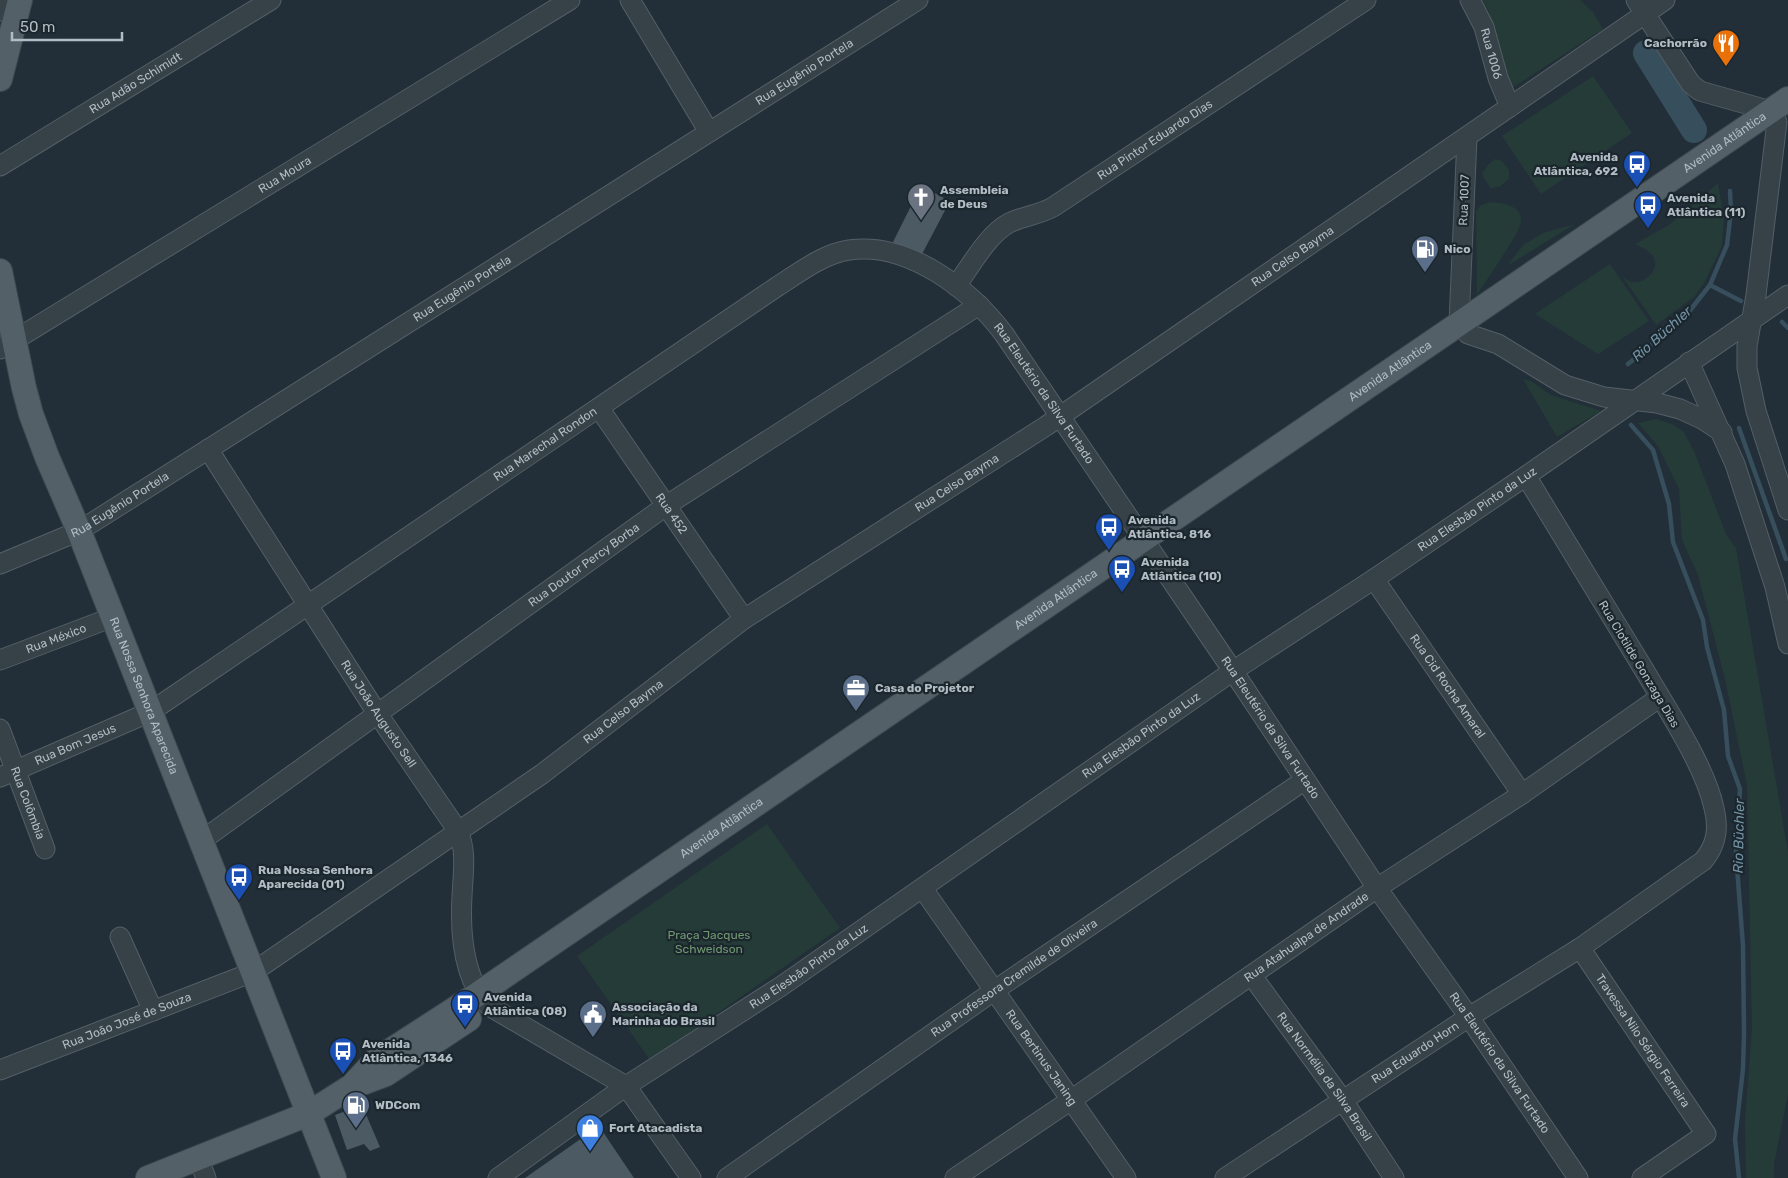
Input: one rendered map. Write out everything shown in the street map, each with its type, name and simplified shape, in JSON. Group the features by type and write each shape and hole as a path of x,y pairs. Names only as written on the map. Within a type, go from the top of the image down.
{"main road":[{"path":"0,79 20,0"},
{"name":"Avenida Atlântica","path":"148,1178 202,1168 308,1114 352,1086 483,1000 1781,112"},
{"name":"Rua Nossa Senhora Aparecida","path":"0,271 7,345 24,388 38,436 79,531 334,1178"}],"street":[{"path":"0,11 20,0"},
{"name":"Rua Adão Schimidt","path":"0,166 271,0"},
{"name":"Rua Moura","path":"7,345 570,0"},
{"path":"630,0 709,132"},
{"name":"Rua Eugênio Portela","path":"0,564 79,531 918,0"},
{"name":"Rua Pintor Eduardo Dias","path":"956,286 992,236 1004,226 1010,222 1045,212 1366,0"},
{"name":"Rua 1006","path":"1470,0 1484,27 1498,78 1510,107"},
{"name":"Rua Celso Bayma","path":"253,972 542,774 744,619 1060,417 1510,107 1640,7 1665,0"},
{"path":"1640,7 1691,84 1700,91 1781,112 1747,346 1747,368 1756,411 1788,510"},
{"name":"Rua 1007","path":"1464,329 1467,137"},
{"name":"Rua Marechal Rondon","path":"150,712 778,286 819,261 836,254 858,249 886,251 921,265 956,286"},
{"name":"Rua Eleutério da Silva Furtado","path":"956,286 979,305 1004,334 1233,671 1377,888 1469,1017 1578,1178"},
{"name":"Rua Elesbão Pinto da Luz","path":"498,1178 626,1086 780,987 1233,671 1374,579 1788,295"},
{"name":"Rua Doutor Percy Borba","path":"201,841 667,505 979,305"},
{"path":"1464,329 1498,344 1565,384 1604,397 1658,403 1680,409 1702,418 1722,432"},
{"path":"1689,362 1722,432 1781,585 1788,644"},
{"name":"Rua 452","path":"599,408 744,619"},
{"name":"Rua João Augusto Sell","path":"208,449 377,713 458,831 464,854 463,932 471,975 483,1000"},
{"name":"Rua Clotilde Gonzaga Dias","path":"1526,476 1660,697 1703,777 1714,808 1717,833 1710,852 1703,861"},
{"name":"Rua Cid Rocha Amaral","path":"1374,579 1522,794"},
{"name":"Rua México","path":"0,660 113,617"},
{"name":"Rua Atahualpa de Andrade","path":"955,1178 1252,976 1377,888 1522,794 1660,697"},
{"name":"Rua Bom Jesus","path":"8,774 150,712"},
{"name":"Rua Colômbia","path":"0,729 8,774 45,849"},
{"name":"Rua Professora Cremilde de Oliveira","path":"727,1178 995,990 1305,780"},
{"name":"Rua Eduardo Horn","path":"1225,1178 1469,1017 1580,948 1703,861"},
{"name":"Rua Bertinus Janing","path":"923,889 1126,1178"},
{"path":"120,937 153,1011"},
{"name":"Travessa Nilo Sérgio Ferreira","path":"1580,948 1706,1134 1642,1178"},
{"name":"Rua João José de Souza","path":"0,1070 253,972"},
{"name":"Rua Normélia da Silva Brasil","path":"1252,976 1342,1100 1394,1178"},
{"path":"483,1000 626,1086 691,1178"}],"green space":[{"path":"1482,0 1580,0 1593,12 1603,29 1512,88 1489,12"},
{"path":"1593,76 1632,133 1541,194 1502,136"},
{"path":"1495,159 1502,161 1509,170 1509,179 1499,187 1490,188 1482,174"},
{"path":"1718,183 1724,219 1722,246 1704,283 1694,297 1656,325 1622,276 1633,282 1642,281 1650,275 1655,267 1654,258 1651,253 1635,244 1669,225"},
{"path":"1489,202 1505,204 1515,208 1518,211 1521,222 1509,247 1477,295 1476,211 1480,206"},
{"path":"1575,224 1507,266 1523,245 1543,233"},
{"path":"1610,264 1649,321 1598,354 1535,314"},
{"path":"1523,379 1531,381 1551,395 1601,411 1557,437"},
{"path":"1656,419 1672,424 1684,432 1694,451 1726,534 1736,548 1788,852 1788,1094 1774,1164 1774,1178 1746,1178 1745,1121 1752,1028 1747,785 1725,679 1698,575 1682,540 1679,489 1658,446 1638,423"},
{"name":"Praça Jacques Schweidson","path":"767,824 840,928 650,1060 577,956"}],"building":[{"name":"Assembleia de Deus","path":"921,186 950,201 921,256 893,242"},
{"name":"WDCom","path":"362,1105 380,1147 370,1151 364,1144 347,1150 335,1115"},
{"name":"Fort Atacadista","path":"599,1126 634,1178 525,1178"}],"waterway":[{"name":"Rio Büchler","path":"1646,53 1694,130"},
{"name":"Rio Büchler","path":"1628,364 1684,318 1710,285 1727,245 1731,211 1730,191"},
{"path":"1710,285 1741,301"},
{"path":"1782,322 1788,328"},
{"name":"Rio Büchler","path":"1631,425 1653,450 1669,504 1673,542 1703,620 1707,647 1724,710 1728,756 1740,789 1736,854 1743,946 1744,1034 1743,1069 1735,1139 1739,1178"},
{"path":"1739,428 1786,559"}],"place":[{"name":"Cachorrão","path":"1726,67"},
{"name":"Avenida Atlântica, 692","path":"1637,188"},
{"name":"Assembleia de Deus","path":"921,221"},
{"name":"Avenida Atlântica (11)","path":"1648,229"},
{"name":"Nico","path":"1425,273"},
{"name":"Avenida Atlântica, 816","path":"1109,551"},
{"name":"Avenida Atlântica (10)","path":"1122,593"},
{"name":"Casa do Projetor","path":"856,712"},
{"name":"Rua Nossa Senhora Aparecida (01)","path":"239,901"},
{"name":"Avenida Atlântica (08)","path":"465,1028"},
{"name":"Associação da Marinha do Brasil","path":"593,1038"},
{"name":"Avenida Atlântica, 1346","path":"343,1075"},
{"name":"WDCom","path":"356,1129"},
{"name":"Fort Atacadista","path":"590,1152"}]}
